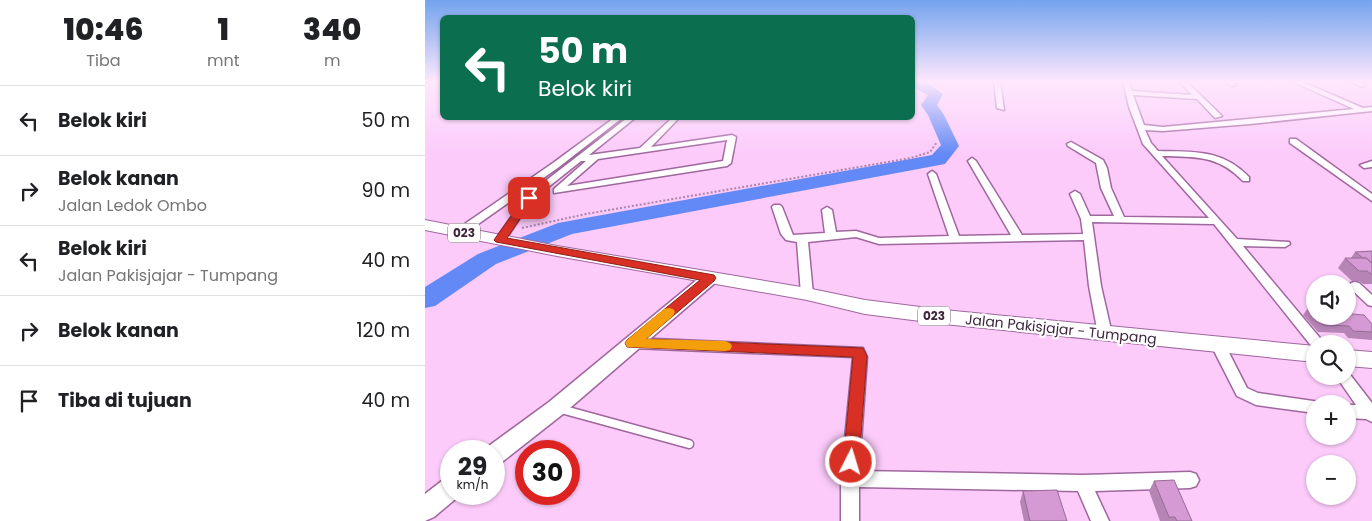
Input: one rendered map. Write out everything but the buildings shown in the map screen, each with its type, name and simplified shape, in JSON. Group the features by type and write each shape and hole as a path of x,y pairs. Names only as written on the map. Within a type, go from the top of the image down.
{"main road":[{"name":"Jalan Pakisjajar - Tumpang","path":"425,224 557,251 807,294 865,306 934,316 1306,353"},
{"path":"1356,359 1372,360"}],"street":[{"path":"1134,105 1147,144 1217,222 1310,335"},
{"path":"1206,105 1218,116"},
{"path":"1351,105 1362,110"},
{"path":"1144,133 1163,129 1372,109"},
{"path":"460,232 556,165 616,120"},
{"path":"497,239 529,198 628,120"},
{"path":"643,150 674,120"},
{"path":"598,134 610,134"},
{"path":"579,159 732,137 727,163 557,190 595,157"},
{"path":"1293,141 1372,198"},
{"path":"1071,144 1100,162 1103,168 1106,188 1120,218"},
{"path":"1155,153 1217,157 1237,168 1246,179"},
{"path":"972,160 1018,238"},
{"path":"556,165 570,166"},
{"path":"932,174 955,239"},
{"path":"1075,194 1086,219 1095,286 1105,334"},
{"path":"511,197 529,198"},
{"path":"777,207 786,234 790,238 802,239 860,235 867,239 879,241 1088,237"},
{"path":"827,210 831,236"},
{"path":"1086,219 1120,218 1217,222"},
{"path":"802,239 807,294"},
{"path":"1233,242 1285,244"},
{"path":"505,447 556,408 710,278"},
{"path":"1356,287 1371,301"},
{"path":"632,343 858,352 860,356 849,479 850,521"},
{"path":"1217,343 1239,387 1248,396 1256,400 1306,406"},
{"path":"1350,385 1371,414"},
{"path":"1356,412 1371,414"},
{"path":"849,479 1083,483 1189,480"},
{"path":"1083,483 1100,521"},
{"path":"425,509 440,497"}],"lane":[{"path":"556,408 689,444"}],"path":[{"path":"497,239 586,214 911,158 929,152 937,142"}],"waterway":[{"path":"425,299 487,259 566,228 938,160 950,146 936,115 929,105"}],"slow traffic":[{"path":"669,312 632,343 725,346"}],"route":[{"path":"529,198 500,240 710,278 632,343 850,350 858,352 860,356 851,462"}]}
